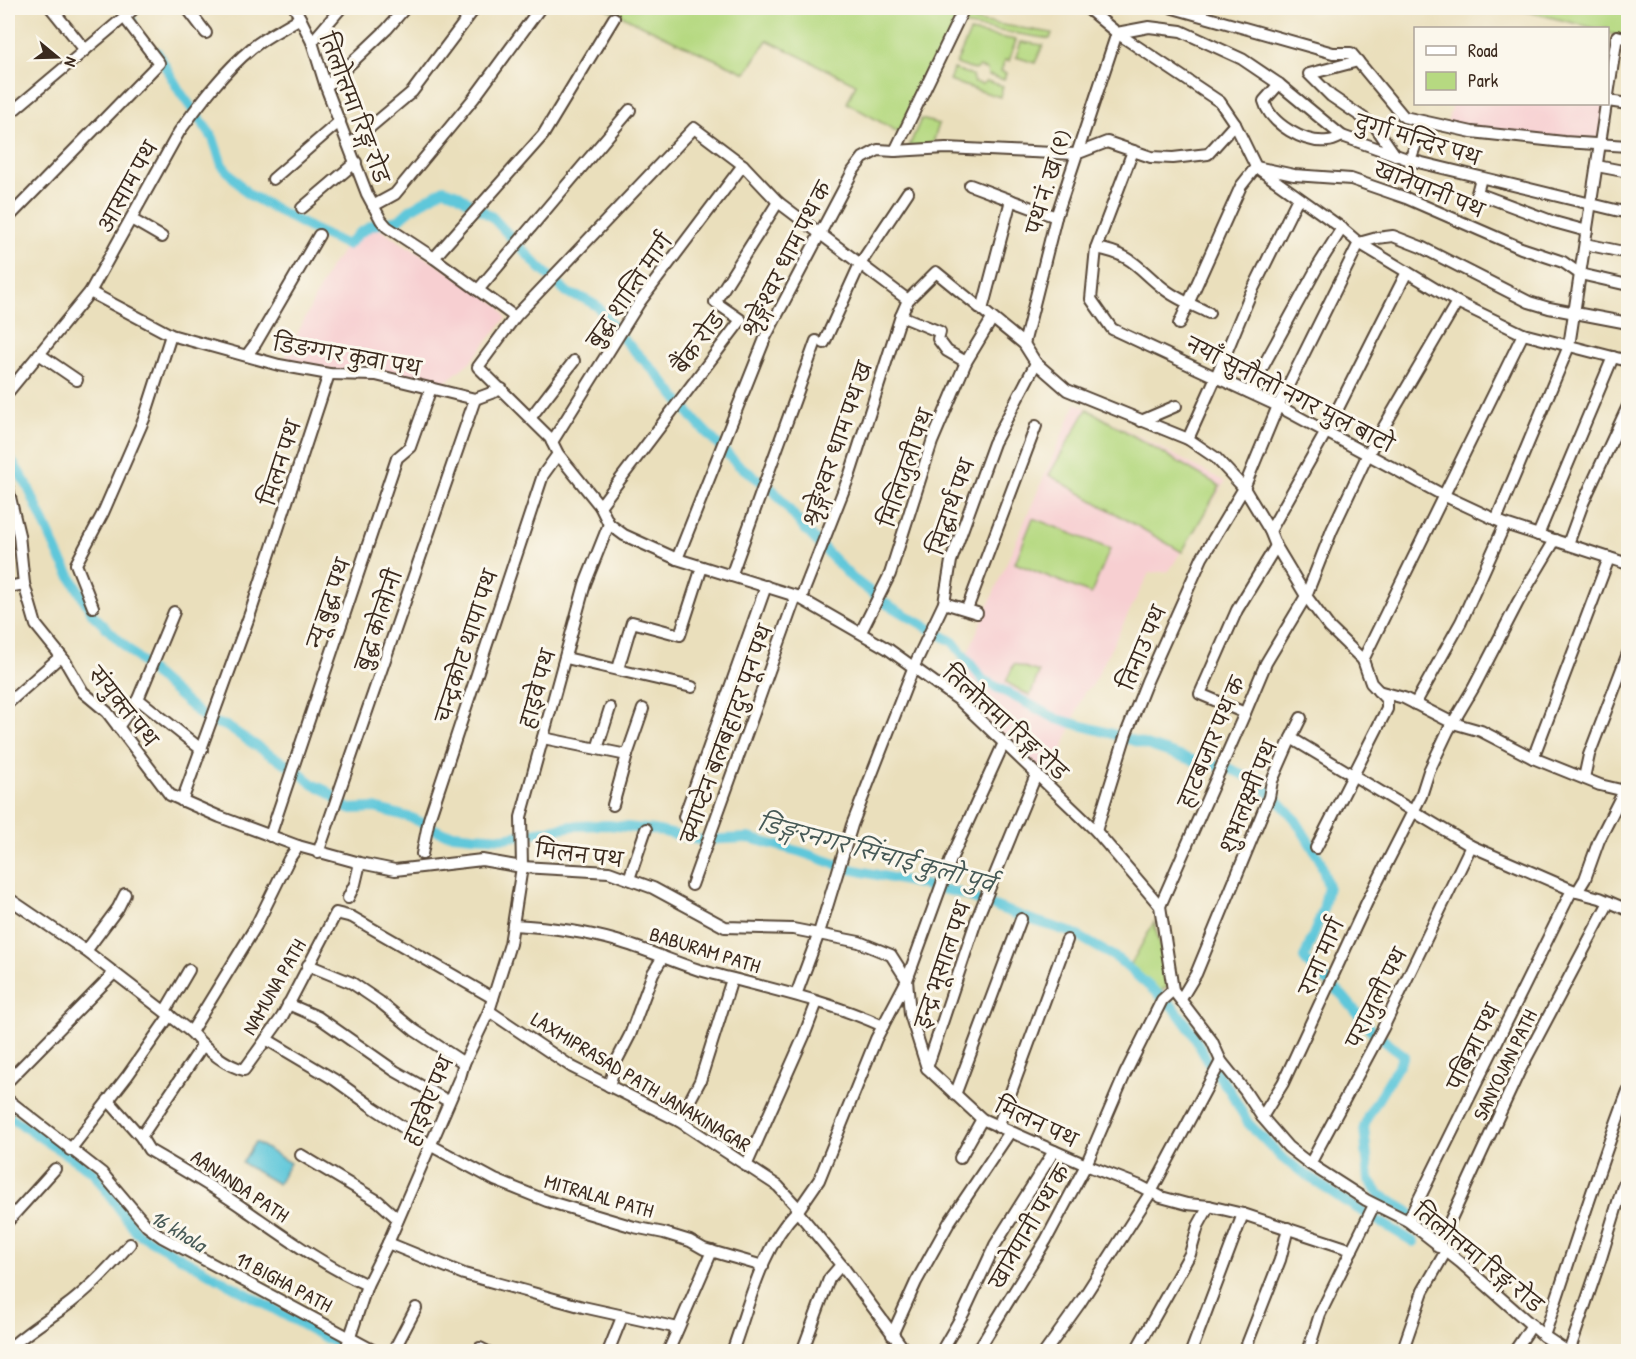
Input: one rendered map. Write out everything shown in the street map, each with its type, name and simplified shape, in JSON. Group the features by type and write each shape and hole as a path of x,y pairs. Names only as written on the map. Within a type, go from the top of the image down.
{"street":[{"path":"51,8 85,50"},
{"path":"187,8 206,33"},
{"path":"312,42 341,8"},
{"path":"326,87 387,29 405,8"},
{"path":"349,145 412,92 475,8"},
{"path":"373,206 395,194 474,98 540,8"},
{"path":"895,151 964,8"},
{"path":"1088,8 1117,33 1220,102 1256,167 1342,228 1359,243 1457,302 1523,334 1629,361"},
{"path":"1173,8 1333,53 1352,53 1404,117 1472,132 1629,146"},
{"path":"8,115 129,13 159,63 8,218"},
{"name":"तिलोत्तमा रिङ्ग रोड","path":"298,13 312,42 326,87 373,206 384,224 515,317"},
{"name":"आसाम पथ","path":"8,392 90,292 179,132 194,112 223,75 254,47 298,13"},
{"path":"434,258 543,135 614,18"},
{"name":"दुर्गा मन्दिर पथ","path":"1117,33 1149,27 1181,31 1242,59 1279,84 1342,136 1410,160 1629,213"},
{"name":"पथ नं. ख (९)","path":"1024,344 1056,217 1117,33"},
{"path":"1609,88 1617,36 1629,39"},
{"path":"1358,60 1309,74 1331,96 1376,126 1395,155"},
{"path":"1279,84 1264,101 1267,111 1296,135 1329,141 1342,136"},
{"path":"1609,102 1629,104"},
{"path":"1415,704 1461,622 1569,346 1607,105"},
{"path":"478,290 630,110"},
{"path":"273,179 339,121"},
{"path":"1410,160 1424,122"},
{"path":"1076,154 1107,142 1151,158 1208,154 1234,124"},
{"path":"609,524 600,506 558,454 552,442 531,417 478,367 515,317 693,128 743,165 778,202 908,300 936,272 1024,344 1036,363 1067,390 1188,439 1216,458 1244,489 1306,596 1330,628 1363,660 1371,683 1387,700 1387,709 1316,848"},
{"name":"श्रृङ्गेश्वर धाम पथ क","path":"677,559 766,336 852,171 863,158 879,150 946,148 1076,154"},
{"name":"नयाँ सुनौलो नगर मुल बाटो","path":"1133,151 1096,248 1091,299 1112,329 1278,406 1443,495 1501,522 1609,558 1628,561"},
{"path":"302,208 356,162"},
{"name":"बुद्ध शान्ति मार्ग","path":"552,442 639,303 743,165"},
{"path":"1597,166 1623,171"},
{"path":"1179,324 1241,186 1256,167"},
{"name":"खानेपानी पथ","path":"1256,167 1294,175 1351,179 1406,198 1521,248 1563,262 1580,274 1629,285"},
{"path":"1481,178 1477,192 1554,222 1587,231"},
{"path":"970,185 1056,217"},
{"path":"731,576 764,484 820,342 860,264 909,192"},
{"path":"1188,439 1250,295 1298,198"},
{"path":"982,310 1011,200"},
{"name":"बैंक रोड","path":"600,506 741,320 715,302 778,202"},
{"path":"131,219 162,237"},
{"path":"1249,392 1318,266 1342,228"},
{"path":"247,355 319,235"},
{"path":"1359,243 1393,236 1449,261 1529,302 1574,314 1629,323"},
{"name":"तिनाउ पथ","path":"1095,831 1125,738 1147,681 1202,558 1244,489 1278,406 1359,243"},
{"path":"1585,244 1629,253"},
{"path":"1096,248 1114,251 1136,262 1166,291 1209,313"},
{"path":"1270,531 1326,432 1407,272"},
{"name":"डिङग्गर कुवा पथ","path":"90,292 171,335 279,365 329,374 376,375 475,399"},
{"name":"श्रृङ्गेश्वर धाम पथ ख","path":"798,597 850,474 908,300"},
{"name":"हाटबजार पथ क","path":"1160,906 1266,663 1306,596 1332,530 1368,454 1457,302"},
{"path":"901,316 940,332 938,339 947,351 966,362"},
{"name":"मिलिजुली पथ","path":"861,632 890,574 932,442 966,362 992,319"},
{"path":"1363,660 1523,334"},
{"path":"93,607 76,564 103,513 144,419 171,335"},
{"path":"39,354 77,380"},
{"path":"1538,535 1613,357"},
{"path":"531,417 574,361"},
{"name":"सिद्धार्थ पथ","path":"796,995 819,933 852,825 914,666 943,606 951,561 994,443 1036,363"},
{"name":"मिलन पथ","path":"182,801 219,702 329,374"},
{"name":"न्यू बुद्ध पथ","path":"270,836 397,458 410,447 431,388"},
{"path":"475,399 502,389"},
{"name":"बुद्ध कोलोनी","path":"318,854 475,399"},
{"path":"1141,421 1176,406"},
{"path":"1568,544 1583,503 1629,406"},
{"path":"943,606 972,611 1035,426"},
{"name":"चन्द्रकोट थापा पथ","path":"422,854 428,826 543,475 558,454"},
{"name":"संयुक्त पथ","path":"8,489 11,515 19,535 24,584 36,626 61,656 83,692 107,712 171,795 252,830 318,854"},
{"name":"तिलोत्तमा रिङ्ग रोड","path":"609,524 624,535 677,559 798,597 861,632 914,666 959,700 1003,745 1095,831 1160,906"},
{"name":"हाइवे पथ","path":"522,867 521,817 585,585 609,524"},
{"name":"राना मार्ग","path":"1262,1117 1283,1083 1366,902 1413,812 1429,771 1453,723 1518,602 1555,540"},
{"path":"1245,714 1200,694 1237,610 1276,546"},
{"path":"1533,758 1609,558"},
{"path":"618,669 632,621 680,635 702,567"},
{"path":"8,587 24,584"},
{"path":"684,817 766,586"},
{"name":"क्याप्टेन बलबहादुर पून पथ","path":"692,885 798,597"},
{"path":"118,727 138,699 174,612"},
{"path":"1584,778 1589,755 1629,653"},
{"path":"8,703 61,656"},
{"path":"566,658 692,687"},
{"path":"1378,691 1404,698 1453,723 1481,731 1533,758 1600,785 1627,787"},
{"path":"138,699 203,746"},
{"path":"597,748 610,708"},
{"path":"612,805 643,709"},
{"path":"1291,738 1302,718"},
{"path":"543,738 627,755"},
{"name":"शुभलक्ष्मी पथ","path":"1181,999 1196,974 1291,738 1472,846 1574,891 1628,910"},
{"path":"732,1352 773,1241 819,1180 883,1026 907,980 948,868 1003,745"},
{"name":"इन्द्र भूसाल पथ","path":"927,1068 984,902 1036,775"},
{"name":"पबित्रा पथ","path":"1408,1220 1574,891 1585,879 1599,840 1627,787"},
{"path":"629,879 646,829"},
{"path":"191,1032 256,926 289,859 298,846"},
{"name":"पराजुली पथ","path":"1310,1164 1383,1028 1472,846"},
{"path":"318,854 395,870 482,860 522,867"},
{"path":"348,898 355,884 360,863"},
{"name":"मिलन पथ","path":"522,867 609,872 653,888 725,927 819,933 859,942 891,955 907,980 910,1014 927,1068 982,1119 1150,1192 1187,1204 1209,1206 1243,1214 1352,1250"},
{"name":"हाइवेए पथ","path":"348,1344 367,1285 388,1243 464,1063 489,1011 510,944 522,867"},
{"path":"86,951 118,908 124,894"},
{"name":"NAMUNA PATH","path":"8,898 86,951 168,1013 203,1045 236,1068 244,1070 282,1017 336,913 352,917 493,998"},
{"name":"SANYOJAN PATH","path":"1401,1352 1423,1291 1520,1072 1609,902"},
{"path":"1160,906 1173,990"},
{"path":"955,1095 1021,919"},
{"name":"BABURAM PATH","path":"513,925 593,935 732,979 854,1013 883,1026"},
{"path":"998,1127 1067,940"},
{"path":"609,1086 616,1062 630,1035 650,980 663,957"},
{"path":"308,965 352,983 414,1030 464,1063"},
{"path":"70,1150 128,1075 168,1013 189,969"},
{"path":"8,1081 114,973"},
{"path":"679,1121 700,1081 732,979"},
{"name":"तिलोत्तमा रिङ्ग रोड","path":"1173,990 1212,1041 1221,1061 1262,1117 1288,1147 1374,1205 1408,1220 1544,1336 1569,1352"},
{"name":"खानेपानी पथ क","path":"977,1352 1046,1240 1086,1166 1125,1074 1162,1000 1173,990"},
{"path":"746,1166 817,1002"},
{"path":"288,1004 318,1017 395,1071 448,1101"},
{"name":"LAXMIPRASAD PATH JANAKINAGAR","path":"489,1011 572,1067 679,1121 778,1186 841,1265 901,1350"},
{"name":"MITRALAL PATH","path":"266,1039 335,1080 430,1145 520,1191 634,1227 690,1241 704,1249 763,1266"},
{"path":"141,1137 203,1045"},
{"path":"1045,1352 1080,1303 1150,1192 1221,1061"},
{"path":"1544,1336 1600,1166 1629,1091"},
{"name":"11 BIGHA PATH","path":"8,1100 102,1173 147,1226 162,1238 348,1344 376,1352"},
{"name":"AANANDA PATH","path":"108,1100 141,1137 149,1150 245,1209 295,1245 367,1285"},
{"path":"960,1158 982,1119"},
{"path":"892,1335 916,1282 950,1221 1011,1132"},
{"path":"941,1352 964,1312 995,1245 1054,1151"},
{"path":"301,1155 378,1201 398,1219"},
{"path":"8,1221 56,1169"},
{"path":"1569,1352 1622,1189 1629,1174"},
{"path":"1308,1352 1320,1314 1374,1205"},
{"path":"1135,1352 1190,1254 1198,1226 1209,1206"},
{"path":"1191,1352 1243,1214"},
{"path":"1244,1352 1280,1260 1288,1228"},
{"path":"388,1243 464,1274 622,1317 678,1328"},
{"path":"13,1345 34,1327 63,1308 109,1267 130,1244"},
{"path":"668,1352 712,1251"},
{"path":"802,1352 829,1279 841,1265"},
{"path":"393,1352 416,1308"},
{"path":"608,1352 622,1317"},
{"path":"1514,1352 1532,1325"}],"shaded area":[{"path":"1452,105 1606,105 1600,145 1446,127"},
{"path":"373,225 478,290 500,306 506,318 471,361 437,389 282,365 330,267 358,234"},
{"path":"1076,403 1225,482 1169,571 1149,573 1092,686 1084,692 1055,770 1048,777 952,689"}],"green space":[{"path":"606,8 964,8 959,18 1052,33 1050,39 956,24 898,132 847,103 856,84 767,40 746,73"},
{"path":"1513,8 1628,8 1628,39 1609,33 1609,27 1590,27"},
{"path":"970,32 1016,40 1009,61 1005,60 1001,71 1006,73 1004,80 988,75 987,70 980,67 974,70 956,64"},
{"path":"1021,42 1043,45 1035,63 1016,57"},
{"path":"953,69 972,75 974,82 982,84 987,81 1003,86 1000,97 949,81"},
{"path":"921,119 939,124 931,149 908,149"},
{"path":"1087,409 1220,486 1182,552 1049,475"},
{"path":"1033,518 1110,549 1091,594 1015,563"},
{"path":"1014,664 1039,672 1030,696 1006,682"},
{"path":"1154,922 1169,985 1158,993 1129,968"}],"water":[{"path":"255,1142 290,1163 278,1184 242,1163"}],"waterway":[{"path":"121,8 132,21"},
{"path":"157,52 180,92 213,138 222,165 248,194 310,228 347,245 358,234 373,225 399,220 411,209 444,189 457,194 492,217 539,267 569,294 583,298 597,306 698,424 737,464 773,490 804,528 851,577 888,605 953,642 983,680 1057,719 1113,734 1198,762 1228,768 1251,778 1275,797 1295,819 1320,860 1328,886 1323,910 1304,958 1343,996 1371,1030 1404,1056 1368,1116 1364,1127 1369,1180 1379,1194 1406,1210 1440,1237"},
{"name":"डिङ्गरनगर सिंचाई कुलो पुर्व","path":"8,455 27,485 60,558 93,615 157,677 208,721 226,726 297,770 312,784 327,791 348,809 375,808 412,818 443,833 473,836 504,838 573,826 608,825 655,830 698,840 749,838 801,852 850,869 956,892 1073,933 1118,959 1175,1009 1192,1032 1207,1060 1230,1091 1248,1123 1282,1158 1343,1200 1414,1242"},
{"name":"16 khola","path":"8,1116 93,1172 137,1233 351,1352"}]}
